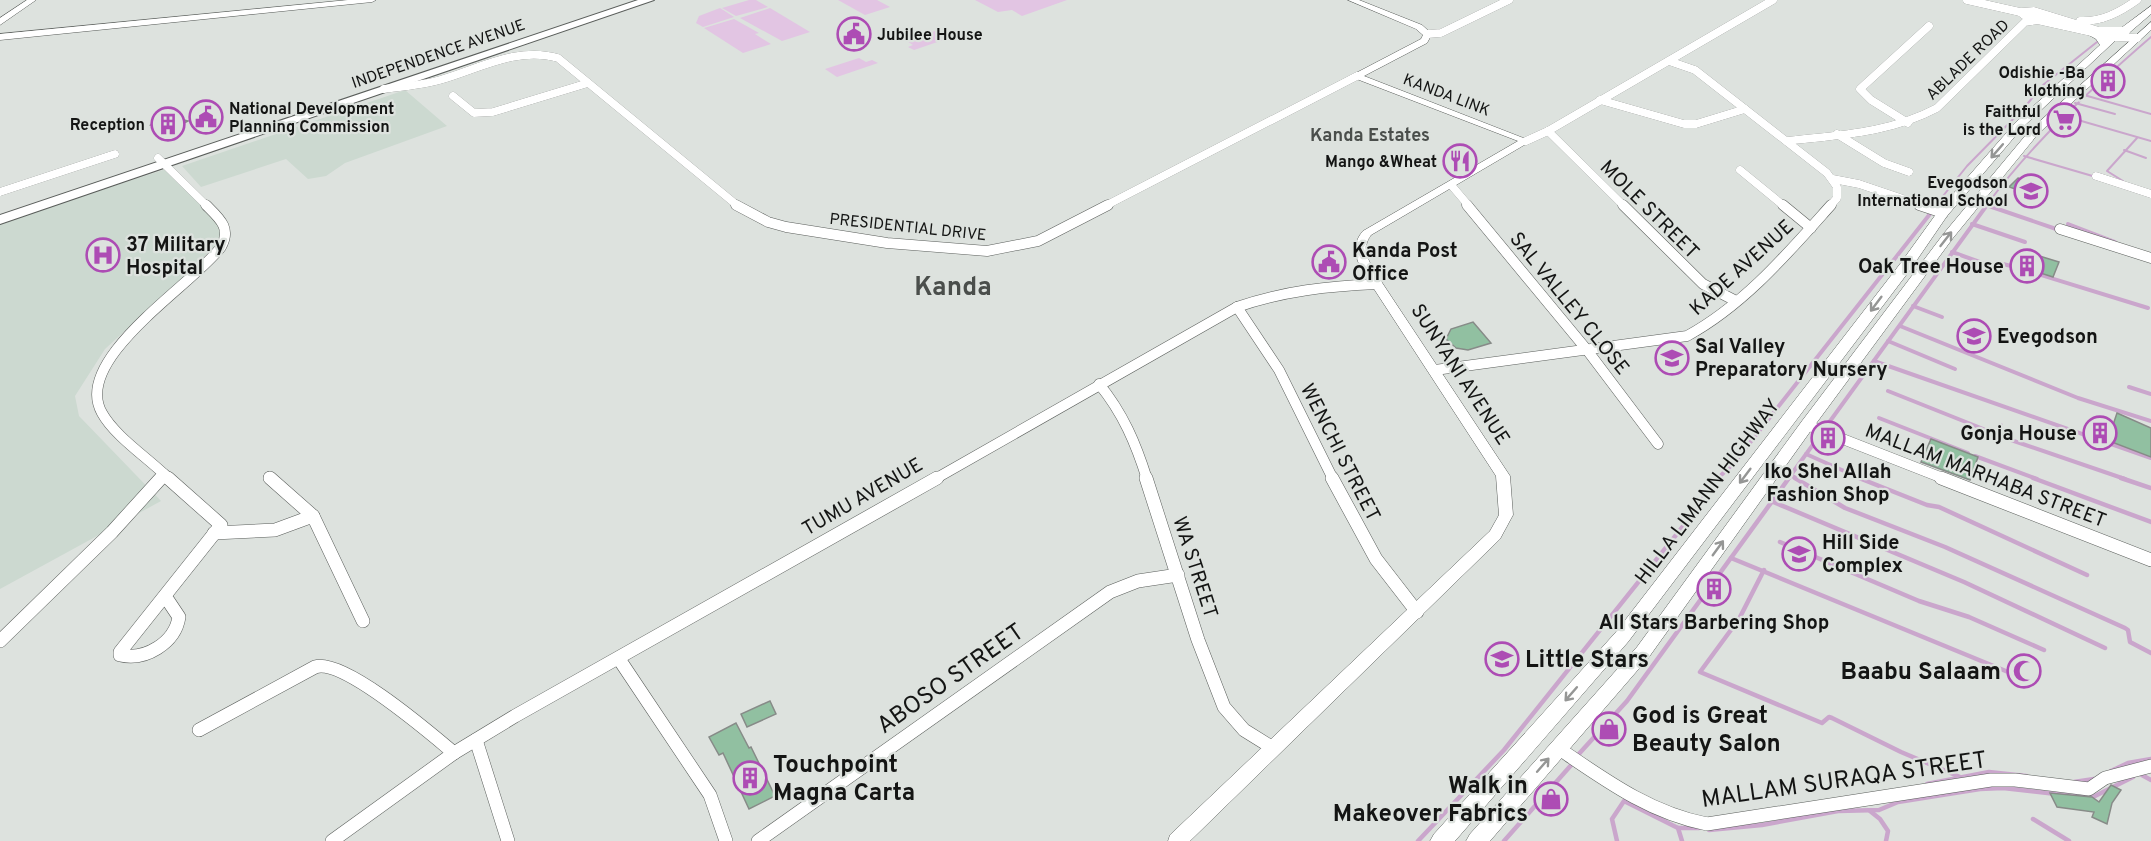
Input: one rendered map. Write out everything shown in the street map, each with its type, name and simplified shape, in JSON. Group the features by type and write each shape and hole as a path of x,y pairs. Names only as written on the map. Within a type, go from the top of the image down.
{"highway":[{"name":"INDEPENDENCE AVENUE","path":"0,220 162,161 629,0"},
{"name":"INDEPENDENCE AVENUE","path":"0,212 384,89 649,0"}],"main road":[{"name":"HILLA LIMANN HIGHWAY","path":"1477,841 1643,652 1806,425 1949,235 2034,132 2151,9"},
{"name":"HILLA LIMANN HIGHWAY","path":"1442,841 1622,637 1898,276 1943,213 2019,125 2121,38 2151,25"},
{"path":"2090,32 2100,37 2121,38"}],"street":[{"path":"0,22 33,0"},
{"path":"0,37 372,0"},
{"path":"1352,0 1419,27 1428,34 1441,33 1509,0"},
{"name":"SUNYANI AVENUE","path":"1177,841 1495,535 1506,515 1503,476 1363,261 1359,248 1364,236 1773,0"},
{"path":"1967,0 2022,17 2037,12 2121,38"},
{"path":"1977,2 1986,0"},
{"path":"2057,15 2092,22 2114,14 2137,0"},
{"path":"0,32 15,14"},
{"name":"ABLADE ROAD","path":"1787,141 1908,123 1937,108 2022,17 2090,32"},
{"path":"1908,123 1871,100 1860,89 1929,26"},
{"name":"PRESIDENTIAL DRIVE","path":"384,89 429,83 535,52 547,53 558,58 739,207 768,222 887,243 987,250 1038,242 1424,41 1428,34"},
{"path":"1669,61 1695,70 1833,179 1860,184 1943,213"},
{"name":"KANDA LINK","path":"1357,76 1526,141"},
{"path":"453,96 474,113 493,112 588,83"},
{"path":"1600,100 1684,124 1696,124 1745,109"},
{"name":"MOLE STREET","path":"1548,131 1703,284 1736,301"},
{"path":"1837,134 1884,163 1909,172"},
{"path":"0,192 116,154"},
{"path":"162,161 223,222 226,237 223,247 117,347 108,358 97,391 101,414 162,478 221,525 120,652 120,655 124,657 148,655 176,628 180,622 179,617 165,596"},
{"path":"1740,170 1811,228"},
{"path":"2096,176 2151,194"},
{"name":"KADE AVENUE","path":"1435,370 1687,336 1714,321 1783,258 1811,228 1838,198 1838,187 1833,179"},
{"name":"SAL VALLEY CLOSE","path":"1452,186 1587,350 1658,444"},
{"path":"2060,229 2151,258"},
{"name":"TUMU AVENUE","path":"332,841 454,753 476,740 1237,307 1288,293 1340,285 1377,284"},
{"name":"WENCHI STREET","path":"1237,307 1283,377 1340,494 1382,569 1395,588 1417,612"},
{"name":"WA STREET","path":"1099,384 1113,401 1134,439 1198,640 1224,707 1244,730 1273,748"},
{"name":"MALLAM MARHABA STREET","path":"1806,425 2151,560"},
{"path":"269,477 313,516 363,621"},
{"path":"0,641 112,532 162,478"},
{"path":"214,533 275,530 313,516"},
{"name":"ABOSO STREET","path":"758,841 1110,592 1138,581 1178,575"},
{"path":"619,659 710,795 726,841"},
{"path":"199,730 315,667 324,665 355,679 431,733 454,753"},
{"path":"476,740 508,841"},
{"name":"MALLAM SURAQA STREET","path":"1558,748 1624,792 1671,816 1707,824 1991,780 2015,780 2089,789 2105,778 2151,766"}],"shaded area":[{"path":"756,0 768,7 736,16 722,8"},
{"path":"838,0 877,0 890,7 865,15"},
{"path":"975,0 1067,0 1022,16 1012,10 998,12"},
{"path":"720,8 734,17 703,27 696,23 699,16"},
{"path":"770,8 810,32 782,41 740,18"},
{"path":"734,19 759,33 755,34 771,44 743,53 704,28"},
{"path":"935,31 949,38 914,50 908,47 913,45 907,41"},
{"path":"859,58 866,62 872,60 878,63 837,77 825,69"},
{"path":"405,90 447,126 345,163 326,176 308,179 286,159 201,187 182,166"},
{"path":"166,169 220,223 222,238 189,272 105,349 75,396 79,416 161,501 0,589 0,223"}],"building":[{"name":"Reception","path":"168,116 188,121 171,130 151,125"},
{"name":"Evegodson International School","path":"2018,178 2044,187 2036,196 2009,187"},
{"name":"Oak Tree House","path":"2033,254 2059,262 2053,277 2022,267"},
{"path":"1473,322 1491,343 1468,350 1456,348 1446,339 1451,329"},
{"name":"Evegodson","path":"1969,328 1988,336 1982,345 1961,337"},
{"path":"2117,413 2151,428 2151,457 2091,434 2093,425 2111,431"},
{"path":"1931,439 1978,457 1970,480 1921,462"},
{"name":"Touchpoint Magna Carta","path":"770,701 776,714 747,727 741,714"},
{"name":"Touchpoint Magna Carta","path":"736,723 749,748 751,747 775,796 749,809 723,753 719,755 709,737"},
{"path":"2111,785 2121,790 2112,803 2107,824 2092,817 2094,812 2057,807 2050,793 2092,797 2099,802"}],"waterway":[{"path":"2104,78 2151,37"},
{"path":"1935,206 1967,166 2024,108 2043,85 2097,42"},
{"path":"2086,96 2104,78"},
{"path":"2104,78 2117,82"},
{"path":"2078,104 2086,96"},
{"path":"2086,96 2151,114"},
{"path":"2065,116 2078,104"},
{"path":"2078,104 2115,114"},
{"path":"2026,157 2065,116"},
{"path":"2065,116 2151,141"},
{"path":"2126,151 2137,138"},
{"path":"2123,181 2107,171 2126,151"},
{"path":"2126,151 2146,158"},
{"path":"1987,205 2026,157"},
{"path":"2026,157 2096,177"},
{"path":"1717,479 1734,463 1937,205"},
{"path":"1973,224 1987,205"},
{"path":"1987,205 2059,230"},
{"path":"1953,252 1973,224"},
{"path":"1973,224 2025,242"},
{"path":"2068,224 2115,242"},
{"path":"1914,306 1953,252"},
{"path":"1953,252 1991,266 2003,264 2015,267 2148,308"},
{"path":"1888,341 1914,306"},
{"path":"1914,306 1942,317"},
{"path":"1900,326 2078,398 2151,421"},
{"path":"1806,454 1888,341"},
{"path":"1888,341 1955,369"},
{"path":"1874,361 2151,458"},
{"path":"2129,387 2151,394"},
{"path":"1888,391 1997,435"},
{"path":"1879,418 1968,453"},
{"path":"1997,435 2001,425"},
{"path":"1997,435 2125,479"},
{"path":"1788,479 1806,454"},
{"path":"1806,454 1862,479"},
{"path":"1975,456 2037,479"},
{"path":"1791,475 1797,479"},
{"path":"1418,841 1504,750 1700,505 1705,493 1719,478"},
{"path":"1772,501 1789,478"},
{"path":"1795,478 1845,508 1945,547 2125,628 2128,630 2130,642 2151,653"},
{"path":"1859,478 1927,505 1939,507 2087,575"},
{"path":"2033,478 2151,522"},
{"path":"2121,478 2151,488"},
{"path":"1577,756 1627,701 1772,501"},
{"path":"1772,501 1964,582 2105,648"},
{"path":"1780,542 1919,601 1969,617 2044,650"},
{"path":"1731,558 1763,571"},
{"path":"1763,571 2013,674"},
{"path":"1763,571 1739,619 1700,672 1822,723 1829,717 1832,718 1901,752 1960,777"},
{"path":"2111,771 2128,763 2151,759"},
{"path":"1504,841 1573,763"},
{"path":"1927,784 1989,772 2026,776"},
{"path":"2140,774 2151,780"},
{"path":"1709,830 1762,825 1838,811 1879,810 1898,802 1980,789 2003,788 2091,798 2133,777"},
{"path":"2074,782 2094,779"},
{"path":"1617,841 1612,819 1624,801 1678,828"},
{"path":"1870,811 1880,819 1888,831 1886,841"},
{"path":"2033,819 2069,841"},
{"path":"1678,828 1699,828"},
{"path":"1678,828 1682,841"}],"place":[{"name":"Jubilee House","path":"854,34"},
{"name":"Odishie -Ba klothing","path":"2108,81"},
{"name":"National Development Planning Commission","path":"206,117"},
{"name":"Faithful is the Lord","path":"2064,120"},
{"name":"Reception","path":"168,124"},
{"name":"Mango &Wheat","path":"1460,161"},
{"name":"Evegodson International School","path":"2031,191"},
{"name":"37 Military Hospital","path":"103,255"},
{"name":"Kanda Post Office","path":"1329,262"},
{"name":"Oak Tree House","path":"2027,266"},
{"name":"Evegodson","path":"1974,336"},
{"name":"Sal Valley Preparatory Nursery","path":"1672,358"},
{"name":"Gonja House","path":"2100,433"},
{"name":"Iko Shel Allah Fashion Shop","path":"1828,438"},
{"name":"Hill Side Complex","path":"1799,554"},
{"name":"All Stars Barbering Shop","path":"1714,589"},
{"name":"Little Stars","path":"1502,659"},
{"name":"Baabu Salaam","path":"2024,671"},
{"name":"God is Great Beauty Salon","path":"1609,729"},
{"name":"Touchpoint Magna Carta","path":"750,778"},
{"name":"Walk in Makeover Fabrics","path":"1551,799"}],"district":[{"name":"Kanda Estates","path":"1370,135"},
{"name":"Kanda","path":"953,286"}]}
